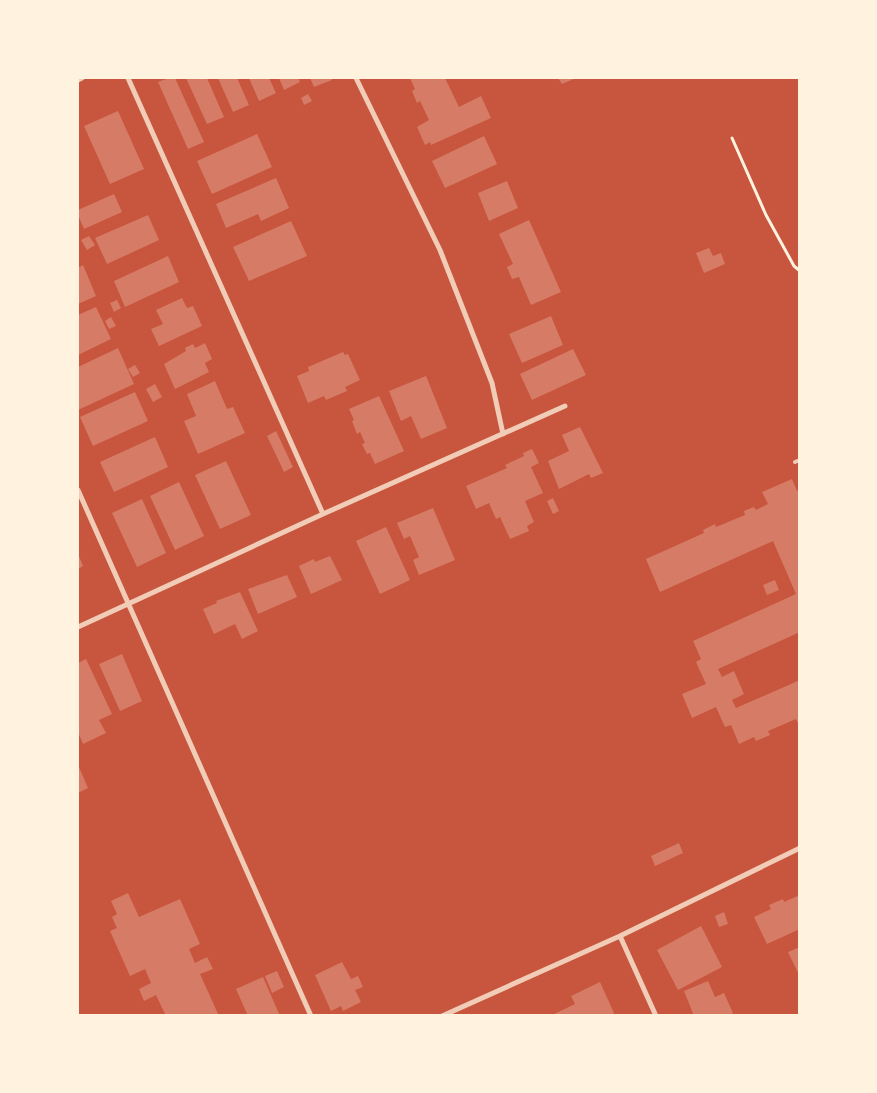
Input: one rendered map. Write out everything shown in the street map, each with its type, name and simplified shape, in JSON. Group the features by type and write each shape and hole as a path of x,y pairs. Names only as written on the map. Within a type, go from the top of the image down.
{"street":[{"path":"78,80 82,78"},
{"path":"128,78 323,514"},
{"path":"356,78 440,250 492,383 503,434"},
{"path":"78,627 323,514 565,406"},
{"path":"78,490 311,1016"},
{"path":"442,1016 620,936 800,848"},
{"path":"620,936 656,1016"}],"path":[{"path":"732,138 766,215 794,266 800,271"}],"building":[{"path":"175,78 204,142 188,149 158,82"},
{"path":"186,78 207,78 224,117 207,124"},
{"path":"218,78 237,78 249,105 233,112"},
{"path":"249,78 269,78 276,93 259,101"},
{"path":"279,78 298,78 300,82 284,90"},
{"path":"310,78 331,78 332,80 314,87"},
{"path":"410,78 445,78 459,107 481,96 491,118 431,145 430,142 425,145 417,127 429,120 420,101 417,103 412,91 415,89"},
{"path":"558,78 576,78 562,84"},
{"path":"308,94 312,101 304,105 301,98"},
{"path":"118,111 144,169 110,184 84,126"},
{"path":"257,134 272,167 212,194 197,161"},
{"path":"484,136 497,164 445,188 432,161"},
{"path":"276,178 289,208 261,221 258,214 226,228 216,204"},
{"path":"507,181 518,208 489,221 478,193"},
{"path":"114,194 122,212 84,229 78,215 78,210"},
{"path":"148,215 159,240 107,264 95,238"},
{"path":"529,220 561,292 531,305 519,277 512,279 507,267 513,264 499,234"},
{"path":"291,221 307,256 249,281 233,247"},
{"path":"89,236 95,245 87,250 81,240"},
{"path":"709,248 713,256 721,253 725,264 704,273 696,253"},
{"path":"168,256 179,282 125,307 114,281"},
{"path":"83,265 96,296 78,304 78,268"},
{"path":"182,298 187,308 193,306 202,326 159,346 151,329 163,324 156,310"},
{"path":"117,300 121,308 114,312 110,303"},
{"path":"96,307 111,339 78,355 78,315"},
{"path":"551,316 563,345 522,363 509,334"},
{"path":"111,317 116,326 109,329 105,321"},
{"path":"205,343 212,359 205,363 209,372 175,389 164,364 186,351 185,348 193,344 195,348"},
{"path":"118,348 134,384 78,410 78,367"},
{"path":"573,349 586,375 532,400 520,374"},
{"path":"343,352 345,355 348,354 360,380 345,387 347,391 326,400 324,396 308,403 297,376 309,371 308,367"},
{"path":"135,365 140,373 133,377 128,369"},
{"path":"426,376 447,428 421,439 411,416 401,421 389,391"},
{"path":"215,381 227,409 233,407 245,433 198,454 184,421 196,416 187,394"},
{"path":"155,384 162,397 153,402 146,389"},
{"path":"135,392 148,421 93,446 80,417"},
{"path":"379,396 404,451 375,464 370,453 367,454 362,444 365,443 360,432 357,434 349,409"},
{"path":"580,427 603,473 591,478 589,474 559,489 548,461 569,451 562,435"},
{"path":"276,431 293,467 284,472 267,436"},
{"path":"155,437 168,467 114,492 100,462"},
{"path":"532,449 539,463 531,467 543,493 525,501 534,522 527,526 529,531 510,539 500,517 496,519 489,503 476,509 466,486 507,468 505,465 524,456 523,453"},
{"path":"226,461 251,515 220,529 195,475"},
{"path":"792,479 797,491 800,490 800,632 718,669 722,677 734,671 744,694 732,700 736,708 800,680 800,722 798,723 796,719 768,731 770,735 756,741 754,737 739,744 731,725 725,727 716,707 692,718 682,694 706,684 696,662 701,659 693,641 796,594 773,541 660,592 646,559 704,533 703,530 715,524 716,527 745,515 744,511 754,507 756,510 768,504 762,492"},
{"path":"179,482 204,536 175,550 150,496"},
{"path":"553,498 559,511 553,514 547,501"},
{"path":"142,499 166,553 137,567 112,513"},
{"path":"433,508 455,560 419,575 413,560 419,557 410,536 404,539 397,523"},
{"path":"386,527 410,580 380,594 356,541"},
{"path":"78,554 83,566 78,569"},
{"path":"330,556 342,580 311,594 299,566 314,559 315,562"},
{"path":"287,575 297,597 258,614 248,589"},
{"path":"775,580 779,590 767,595 763,585"},
{"path":"240,592 258,631 242,639 235,624 214,634 203,609 217,603 216,601"},
{"path":"122,654 142,701 120,711 99,664"},
{"path":"86,659 112,714 99,720 106,733 83,744 78,732 78,663"},
{"path":"78,765 88,788 78,793"},
{"path":"679,843 683,853 655,866 651,856"},
{"path":"128,893 139,917 180,899 200,944 189,949 195,963 207,957 213,969 200,974 219,1016 166,1016 156,995 144,1001 139,989 151,983 145,969 130,976 110,931 117,928 112,917 117,914 111,901"},
{"path":"800,895 800,929 767,944 754,917 771,909 769,905 783,899 784,902"},
{"path":"724,912 728,924 719,927 715,916"},
{"path":"701,926 722,967 678,990 657,950"},
{"path":"800,947 800,977 788,952"},
{"path":"342,962 351,979 358,976 363,987 355,990 361,1002 343,1011 341,1006 331,1011 315,975"},
{"path":"277,971 284,987 272,993 265,976"},
{"path":"263,977 280,1016 248,1016 236,989"},
{"path":"708,981 715,997 724,993 733,1013 728,1016 694,1016 684,991"},
{"path":"600,982 614,1013 609,1016 550,1016 575,1004 571,996"}]}
